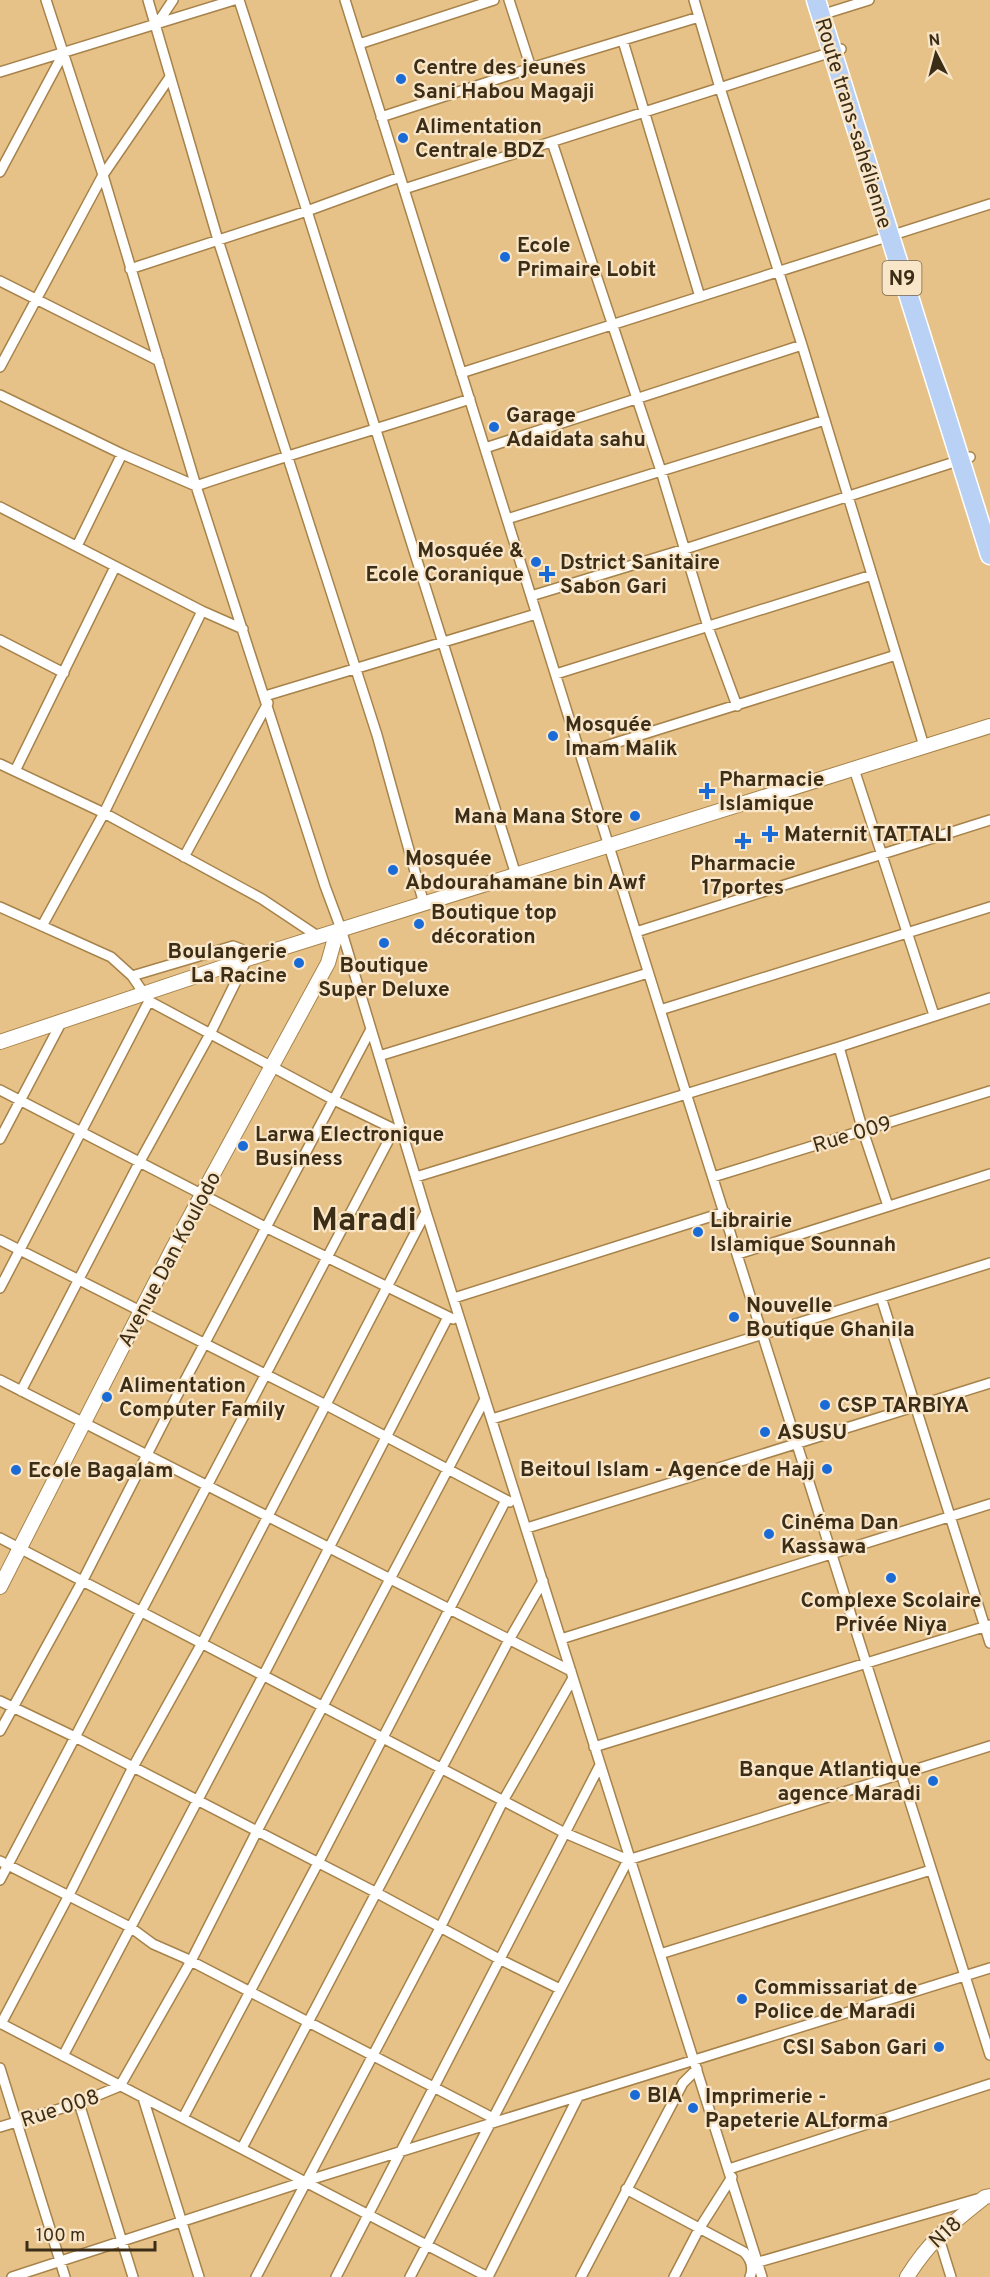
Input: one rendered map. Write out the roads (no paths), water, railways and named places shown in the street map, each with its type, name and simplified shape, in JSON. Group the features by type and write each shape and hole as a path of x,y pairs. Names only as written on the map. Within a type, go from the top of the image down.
{"highway":[{"name":"Route trans-sahélienne","path":"823,7 965,459 990,555"},
{"name":"Route trans-sahélienne","path":"965,459 990,521"}],"street":[{"path":"46,0 103,175 196,486 379,1056 398,1132 416,1177 730,2173 755,2264 750,2277"},
{"path":"148,0 218,240 356,668 396,800 424,904"},
{"path":"156,24 173,0"},
{"path":"0,72 234,0"},
{"path":"239,0 516,875"},
{"path":"345,0 648,972 990,2055"},
{"path":"359,44 494,0"},
{"path":"509,0 531,68"},
{"path":"694,0 924,746"},
{"path":"823,7 869,0"},
{"path":"381,117 699,17"},
{"path":"623,41 700,297"},
{"path":"404,189 836,50"},
{"path":"0,172 63,54"},
{"path":"0,367 103,175 170,76"},
{"path":"552,142 661,471 708,627 737,705"},
{"path":"130,269 307,211 400,177"},
{"path":"461,373 990,204"},
{"path":"0,281 159,361"},
{"path":"485,448 802,345"},
{"path":"0,395 122,454 196,486 288,454 470,399"},
{"path":"507,519 825,420"},
{"path":"77,546 122,454"},
{"path":"531,596 965,459"},
{"path":"0,507 202,611 243,629"},
{"path":"15,771 115,567"},
{"path":"556,674 872,576"},
{"path":"42,926 104,813 202,611"},
{"path":"184,856 266,699 356,668 537,614"},
{"path":"0,640 64,673"},
{"path":"580,754 896,655"},
{"path":"0,1042 147,997 247,959 990,726"},
{"path":"0,764 104,813 184,856 262,899 319,937"},
{"path":"854,770 934,1015"},
{"path":"636,932 990,820"},
{"path":"0,907 111,957 132,976 147,997 271,1067 398,1132"},
{"path":"660,1010 990,907"},
{"name":"Avenue Dan Koulodo","path":"0,1587 141,1311 328,963 339,930"},
{"path":"132,976 233,946 241,949 247,959"},
{"path":"21,1391 139,1163 210,1034 247,959"},
{"path":"379,1056 648,972"},
{"path":"0,1288 81,1132 147,997"},
{"path":"416,1177 839,1047 990,998"},
{"path":"0,1139 61,1023"},
{"path":"0,1731 83,1580 204,1344 370,1031"},
{"path":"839,1047 863,1131 888,1206"},
{"path":"0,1090 202,1195 462,1323"},
{"name":"Rue 009","path":"713,1177 990,1091"},
{"path":"0,1880 4,1864 142,1611 327,1256 398,1132"},
{"path":"738,1254 990,1174"},
{"path":"426,1212 202,1643 133,1767 69,1897 1,2023 488,2277 578,2097"},
{"path":"454,1298 724,1212"},
{"path":"0,1240 266,1375 520,1508"},
{"path":"492,1419 990,1263"},
{"path":"881,1297 987,1626 990,1643"},
{"path":"63,2056 263,1676 448,1317"},
{"path":"0,1380 509,1640 572,1675"},
{"path":"527,1528 990,1383"},
{"path":"120,2086 191,1961 485,1399"},
{"path":"183,2118 506,1500"},
{"path":"561,1639 990,1504"},
{"path":"0,1538 565,1833 630,1860 990,1746"},
{"path":"242,2148 509,1640 543,1581"},
{"path":"594,1747 987,1626"},
{"path":"256,2277 440,1928 503,1801 572,1675"},
{"path":"0,1701 75,1737 560,1989"},
{"path":"336,2277 600,1765"},
{"path":"410,2277 630,1860"},
{"path":"4,1864 130,1927 153,1944 191,1961 434,2088 491,2122"},
{"path":"660,1954 931,1870"},
{"path":"12,2277 491,2122 695,2065 990,1968"},
{"path":"581,2277 683,2083 695,2065"},
{"path":"0,2068 65,2277"},
{"path":"674,2277 730,2173 990,2084"},
{"name":"Rue 008","path":"0,2127 79,2103 120,2086"},
{"path":"143,2098 199,2277"},
{"path":"79,2103 134,2277"},
{"path":"626,2189 744,2252 755,2264 762,2277"},
{"path":"755,2264 987,2196"},
{"name":"N18","path":"907,2277 920,2256 938,2235 987,2196"},
{"path":"938,2235 951,2277"}],"place":[{"name":"Centre des jeunes Sani Habou Magaji","path":"401,79"},
{"name":"Alimentation Centrale BDZ","path":"403,138"},
{"name":"Ecole Primaire Lobit","path":"505,257"},
{"name":"Garage Adaidata sahu","path":"494,427"},
{"name":"Mosquée & Ecole Coranique","path":"536,562"},
{"name":"Dstrict Sanitaire Sabon Gari","path":"547,574"},
{"name":"Mosquée Imam Malik","path":"553,736"},
{"name":"Pharmacie Islamique","path":"707,791"},
{"name":"Mana Mana Store","path":"635,816"},
{"name":"Maternit TATTALI","path":"770,834"},
{"name":"Pharmacie 17portes","path":"743,841"},
{"name":"Mosquée Abdourahamane bin Awf","path":"393,870"},
{"name":"Boutique top décoration","path":"419,924"},
{"name":"Boutique Super Deluxe","path":"384,943"},
{"name":"Boulangerie La Racine","path":"299,963"},
{"name":"Larwa Electronique Business","path":"243,1146"},
{"name":"Librairie Islamique Sounnah","path":"698,1232"},
{"name":"Nouvelle Boutique Ghanila","path":"734,1317"},
{"name":"Alimentation Computer Family","path":"107,1397"},
{"name":"CSP TARBIYA","path":"825,1405"},
{"name":"ASUSU","path":"765,1432"},
{"name":"Beitoul Islam - Agence de Hajj","path":"827,1469"},
{"name":"Ecole Bagalam","path":"16,1470"},
{"name":"Cinéma Dan Kassawa","path":"769,1534"},
{"name":"Complexe Scolaire Privée Niya","path":"891,1578"},
{"name":"Banque Atlantique agence Maradi","path":"933,1781"},
{"name":"Commissariat de Police de Maradi","path":"742,1999"},
{"name":"CSI Sabon Gari","path":"939,2047"},
{"name":"BIA","path":"635,2095"},
{"name":"Imprimerie - Papeterie ALforma","path":"693,2108"}],"district":[{"name":"Maradi","path":"364,1218"}]}
